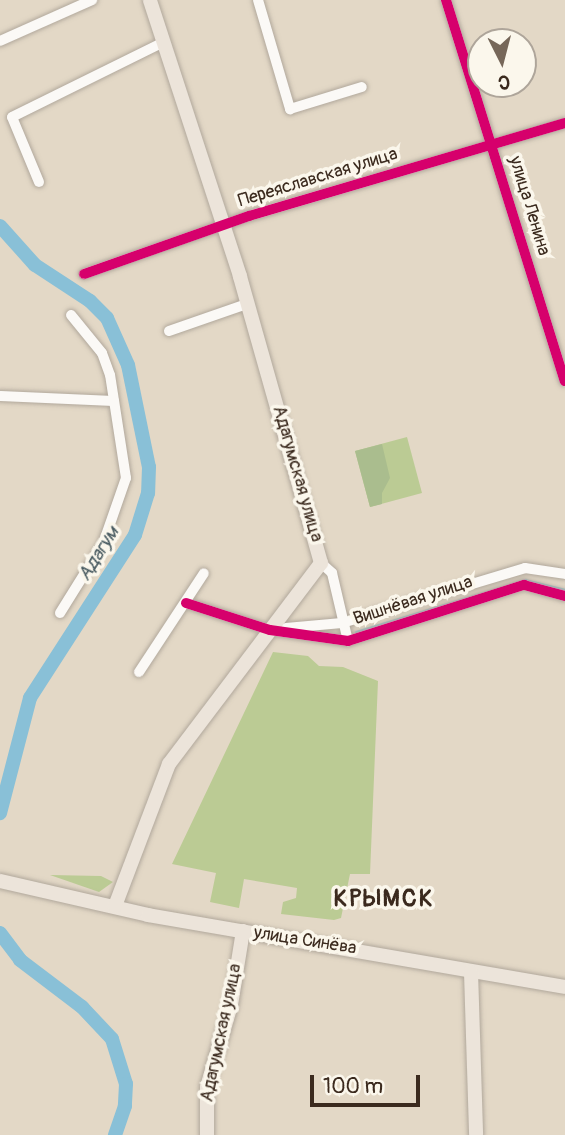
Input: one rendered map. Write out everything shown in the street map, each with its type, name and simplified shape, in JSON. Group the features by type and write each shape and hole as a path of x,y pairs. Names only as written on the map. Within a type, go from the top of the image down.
{"main road":[{"name":"Адагумская улица","path":"115,906 169,764 321,563 247,304 150,0"},
{"name":"улица Синёва","path":"0,881 243,932 565,987"},
{"name":"Адагумская улица","path":"207,1135 207,1087 231,1005 243,932"},
{"path":"471,972 476,1135"}],"street":[{"path":"0,41 92,0"},
{"path":"258,0 290,109 362,88"},
{"name":"улица Ленина","path":"446,0 565,381"},
{"path":"39,182 12,117 164,42"},
{"name":"Переяславская улица","path":"84,274 223,225 565,123"},
{"path":"169,331 247,304"},
{"path":"60,613 103,544 125,485 114,401 102,353 71,315"},
{"path":"0,396 114,401"},
{"path":"321,563 332,573 348,641"},
{"path":"543,567 565,565"},
{"name":"Вишнёвая улица","path":"270,630 342,622 525,568 543,567 565,574"},
{"path":"139,672 204,573"},
{"name":"Вишнёвая улица","path":"270,630 348,641 524,585 565,596"},
{"path":"186,603 270,630"}],"green space":[{"path":"407,437 422,493 370,507 355,451"},
{"path":"382,444 390,478 382,493 382,504 370,507 355,451"},
{"path":"273,652 308,656 319,666 343,667 378,681 370,874 350,874 341,918 334,920 281,914 283,902 296,898 297,888 244,879 239,908 210,902 216,873 172,864"},
{"path":"50,875 101,876 113,882 99,892"}],"waterway":[{"name":"Адагум","path":"0,226 35,265 90,301 107,318 128,365 149,467 148,493 135,535 30,698 0,813"},
{"path":"356,632 525,580 565,590"},
{"name":"Адагум","path":"0,933 20,960 82,1007 112,1039 126,1084 125,1106 115,1135"}],"cycle path":[{"path":"446,0 565,381"},
{"path":"84,274 249,216 565,123"},
{"path":"186,603 270,630 348,641 524,585 565,596"}],"district":[{"name":"КРЫМСК","path":"384,899"}]}
